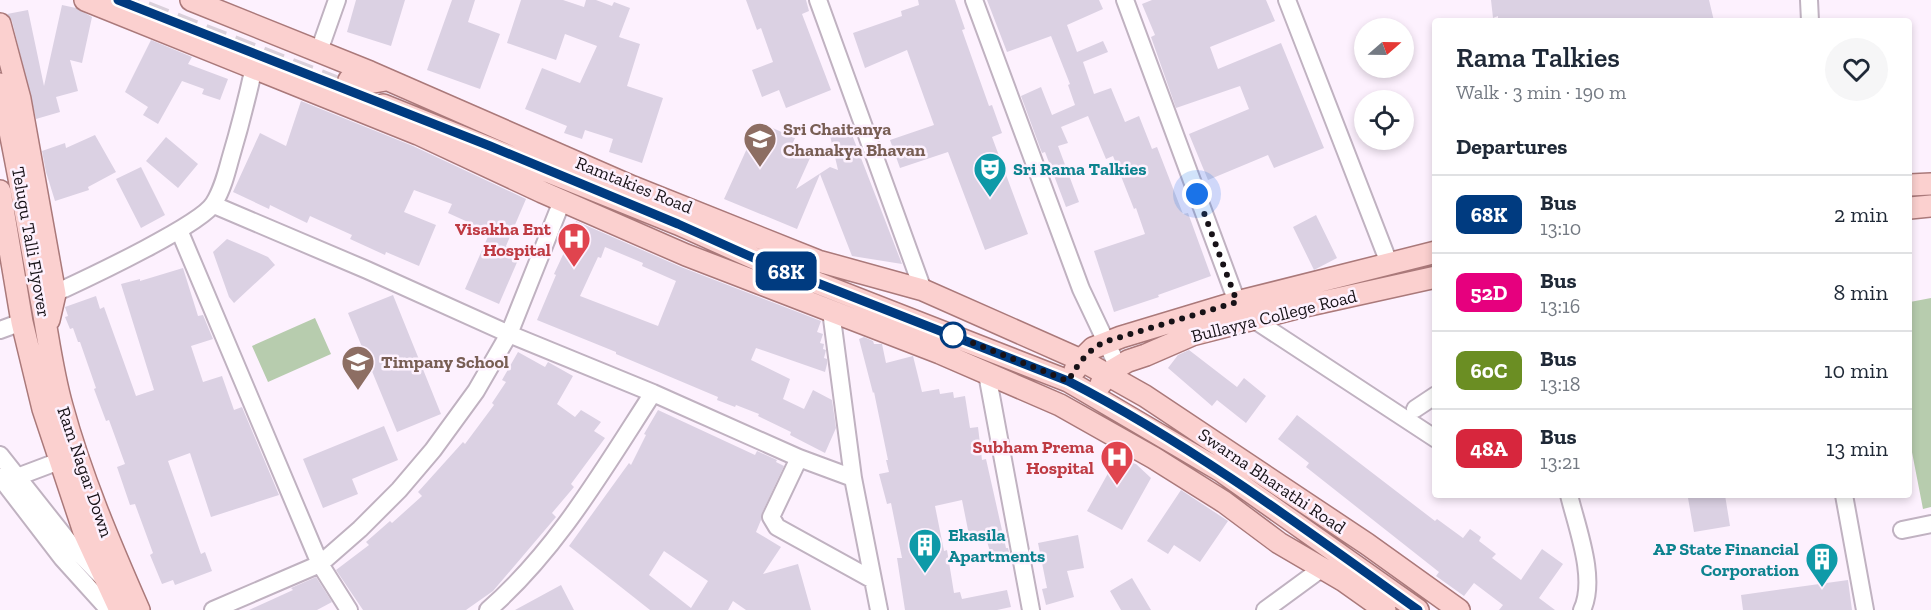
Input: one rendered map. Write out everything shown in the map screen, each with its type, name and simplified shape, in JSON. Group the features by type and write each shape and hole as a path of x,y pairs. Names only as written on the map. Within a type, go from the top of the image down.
{"main road":[{"path":"85,0 254,67 371,107 656,214 756,259 1068,381 1221,471 1418,610"},
{"name":"Ramtakies Road","path":"191,0 389,80 633,188 818,261 923,290 1081,360"},
{"path":"0,24 20,99 55,294 47,330"},
{"path":"389,80 349,86 371,107 437,142 562,201 686,255 940,353 1060,405 1154,458 1224,502 1279,543 1321,570 1344,581 1385,610"},
{"name":"Telugu Talli Flyover","path":"0,84 18,165 47,330"},
{"path":"1912,186 1931,184"},
{"name":"Telugu Talli Flyover","path":"0,191 22,322"},
{"path":"1912,208 1931,207"},
{"name":"Bullayya College Road","path":"1068,381 1081,360 1093,348 1104,342 1237,302 1432,253"},
{"path":"0,266 5,294 22,322 43,409 68,458 84,532 120,610"},
{"name":"Bullayya College Road","path":"1112,370 1192,334 1432,278"},
{"name":"Ram Nagar Down","path":"47,330 61,404 68,458 139,610"},
{"name":"Swarna Bharathi Road","path":"1081,360 1112,370 1145,396 1367,544 1459,610"},
{"path":"1094,395 1112,370"}],"street":[{"path":"319,51 337,0"},
{"path":"818,0 923,290"},
{"path":"974,0 1077,279 1104,342 1112,370"},
{"path":"1125,0 1237,302"},
{"path":"1287,0 1389,263"},
{"path":"1809,0 1810,18"},
{"path":"64,290 179,230 199,218 214,205 236,141 254,67"},
{"path":"213,610 320,564 399,489 433,450 476,391 509,334 562,201"},
{"path":"214,205 799,458 853,478"},
{"path":"179,230 320,564 349,610"},
{"path":"831,311 853,478 879,610"},
{"path":"1253,319 1432,436"},
{"path":"0,330 22,322"},
{"path":"987,374 1031,610"},
{"path":"495,608 544,553 585,497 653,393"},
{"path":"1415,409 1432,398"},
{"path":"0,455 5,480 62,558 109,610"},
{"path":"5,480 68,458"},
{"path":"799,458 774,507 771,517 777,527 873,580"},
{"path":"5,480 107,582"},
{"path":"1570,498 1589,579 1589,606"},
{"path":"1845,498 1865,610"},
{"path":"1902,530 1931,524"},
{"path":"1265,610 1321,570"}],"green space":[{"path":"1931,298 1931,507 1923,509 1912,452 1912,302"},
{"path":"315,318 331,354 268,382 252,346"}],"building":[{"path":"356,0 405,0 391,46 347,32"},
{"path":"452,0 475,0 468,22 500,34 480,89 427,70"},
{"path":"521,0 563,0 584,7 586,0 596,0 612,6 614,2 630,8 619,37 640,44 627,86 663,98 642,163 609,152 613,139 585,130 582,139 564,133 567,126 525,109 542,68 580,83 597,46 565,34 556,60 507,43"},
{"path":"746,0 806,0 809,11 802,14 831,90 786,108 779,90 762,97 752,70 773,62 761,28 757,30"},
{"path":"918,0 955,0 965,29 962,30 989,106 992,105 1002,133 992,137 1028,234 985,250 948,152 900,168 890,140 934,125 907,50 865,68 853,33 902,16 901,11 919,5"},
{"path":"987,0 1099,0 1103,9 1067,25 1077,52 1103,41 1108,52 1083,62 1094,94 1111,88 1125,122 1139,116 1152,149 1157,147 1183,214 1188,213 1211,276 1114,312 1094,251 1145,234 1136,208 1134,209 1113,156 1106,159 1088,116 1061,127 1068,143 1058,146 1079,202 1066,207 1045,152 1042,153 1021,96 1041,87 1052,115 1075,105 1068,85 1070,84 1051,36 1007,52"},
{"path":"1152,0 1266,0 1275,21 1210,47 1218,69 1281,43 1324,148 1274,168 1268,155 1208,180 1189,134 1249,109 1240,86 1176,108 1151,37 1155,35 1142,4"},
{"path":"1491,0 1709,0 1713,18 1498,18 1498,16 1493,18"},
{"path":"62,5 76,8 92,17 82,63 70,60 78,91 56,97 60,112 36,119 12,21 7,14 28,10 44,86"},
{"path":"151,40 192,57 188,64 228,79 220,100 202,94 204,89 182,81 158,124 143,115 148,107 125,92"},
{"path":"301,101 413,146 526,199 506,246 521,253 499,304 465,289 490,232 448,213 452,204 414,190 404,212 436,225 419,266 386,252 385,255 350,239 352,235 310,216 307,223 270,205 269,209 233,192 260,133 286,146"},
{"path":"759,122 795,138 792,145 808,153 806,156 810,158 796,189 830,167 838,170 829,131 849,127 902,264 852,256 820,174 797,229 724,199"},
{"path":"95,135 116,172 88,187 89,190 55,201 42,151 65,143 66,148"},
{"path":"166,137 198,164 178,188 146,161"},
{"path":"141,167 165,215 141,228 116,179"},
{"path":"1316,215 1337,258 1314,270 1293,227"},
{"path":"576,221 681,267 821,321 817,332 823,334 820,343 824,344 823,349 826,350 825,372 756,348 751,360 790,379 783,399 804,409 813,390 832,400 836,428 825,453 790,435 791,432 758,416 759,414 717,400 718,397 537,320 568,244 564,242 569,229 573,230","holes":["605,247 643,263 642,266 676,281 658,326 580,296"]},
{"path":"227,239 268,257 275,265 234,303 229,297 213,252"},
{"path":"183,268 198,316 203,315 213,339 191,346 203,382 222,376 234,410 242,407 279,495 211,517 190,453 168,461 201,554 205,552 212,571 175,585 173,580 162,584 150,555 153,553 135,504 130,505 117,467 125,464 109,420 106,421 94,389 96,388 80,342 73,328 70,329 65,317 68,316 65,307 96,296 100,309 104,307 136,396 154,390 121,284 140,279 140,281"},
{"path":"393,295 441,414 397,432 348,313"},
{"path":"864,337 873,341 874,344 882,344 886,363 913,356 922,392 939,389 940,394 953,392 954,398 965,396 970,428 978,427 982,460 986,459 1006,548 1008,548 1011,559 994,564 984,532 969,535 962,500 935,506 944,551 947,550 954,593 960,592 962,599 1007,590 1011,607 997,610 905,610 897,558 902,558 891,503 887,504 879,474 889,472 886,460 888,460 874,392 859,339"},
{"path":"1189,350 1237,387 1244,378 1266,396 1246,423 1217,400 1212,406 1168,368 1178,355"},
{"path":"518,352 545,367 548,362 573,376 557,404 575,417 581,410 601,422 594,431 605,438 571,484 574,487 552,513 556,517 493,591 466,610 363,610 336,570 369,545 366,542 390,521 392,523 422,496 418,492 463,442 465,444 494,405 492,403 506,382 502,380"},
{"path":"658,410 755,455 757,451 777,460 776,462 784,466 762,513 756,532 781,547 763,574 798,564 811,610 746,610 733,601 728,610 650,610 569,546 629,463 631,465 646,435 644,434","holes":["664,551 708,581 691,608 649,575"]},
{"path":"1297,415 1435,521 1437,519 1463,538 1470,529 1481,537 1479,541 1496,554 1492,558 1521,580 1542,549 1563,564 1539,598 1555,610 1499,610 1503,605 1474,583 1464,596 1436,576 1439,572 1306,467 1309,463 1278,439"},
{"path":"384,426 398,460 352,479 358,494 323,508 303,459"},
{"path":"1116,459 1136,464 1151,478 1122,530 1087,511"},
{"path":"1181,490 1228,521 1200,562 1174,545 1168,554 1147,541"},
{"path":"1688,498 1725,498 1730,526 1694,532"},
{"path":"1078,535 1084,568 1067,571 1074,597 1046,605 1042,589 1047,588 1038,543"},
{"path":"316,577 332,602 317,610 249,610 293,590 291,588"},
{"path":"1132,578 1151,610 1121,610 1110,591"},
{"name":"AP State Financial Corporation","path":"1848,580 1852,610 1743,610 1741,595"},
{"path":"561,585 574,610 515,610"}],"tunnel":[{"path":"117,0 349,91"}],"bus line":[{"name":"68K","path":"118,0 490,146 756,259 1068,381 1221,471 1418,610"}],"place":[{"name":"Sri Chaitanya Chanakya Bhavan","path":"760,168"},
{"name":"Sri Rama Talkies","path":"990,198"},
{"name":"Visakha Ent Hospital","path":"574,268"},
{"name":"Timpany School","path":"358,391"},
{"name":"Subham Prema Hospital","path":"1117,486"},
{"name":"Ekasila Apartments","path":"925,574"},
{"name":"AP State Financial Corporation","path":"1822,588"}],"route":[{"path":"953,335 948,333 1029,365 1068,381 1081,360 1093,348 1104,342 1237,302 1197,194"}]}
